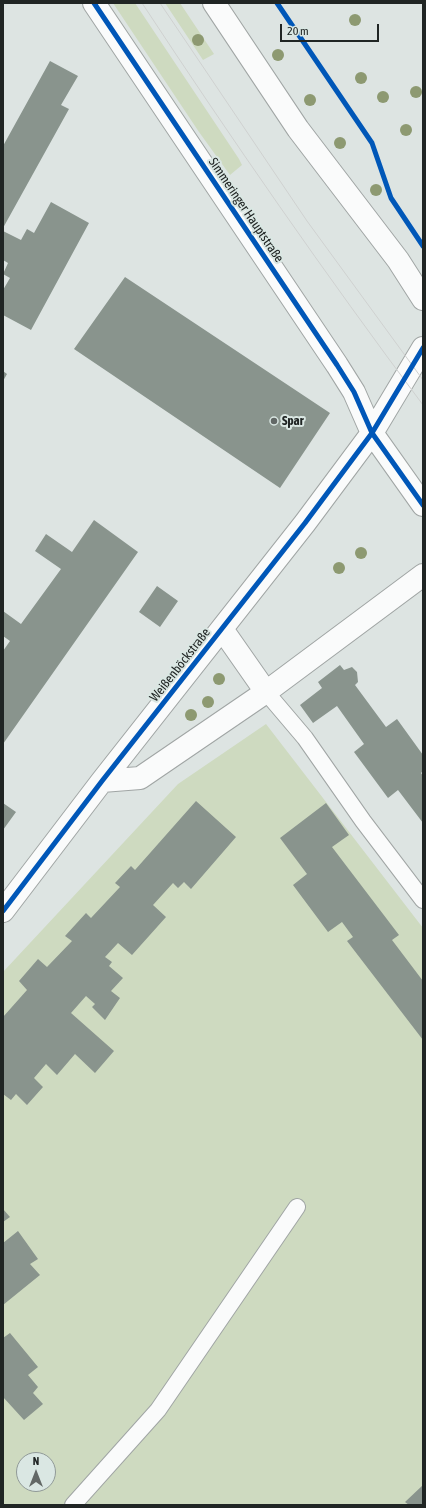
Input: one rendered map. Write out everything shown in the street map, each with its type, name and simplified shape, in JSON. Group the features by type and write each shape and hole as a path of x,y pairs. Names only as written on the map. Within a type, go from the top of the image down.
{"street":[{"name":"Simmeringer Hauptstraße","path":"94,3 337,365 354,392 372,433"},
{"path":"214,3 298,129 398,260 423,299"},
{"name":"Weißenböckstraße","path":"3,911 102,781 305,523 372,433 423,348"},
{"path":"372,433 423,505"},
{"path":"102,781 140,778 266,692 423,575"},
{"name":"Weißenböckstraße","path":"222,629 266,692"}],"lane":[{"path":"266,692 304,738 363,821 423,900"},
{"path":"73,1505 158,1410 297,1207"}],"green space":[{"path":"113,3 135,3 239,159 242,165 230,175 199,132"},
{"path":"165,3 180,3 214,54 203,60"},
{"path":"266,724 423,928 423,1505 3,1505 3,972 178,784"}],"building":[{"path":"50,61 78,76 61,105 69,109 3,228 3,146"},
{"path":"51,202 89,223 31,330 3,315 3,290 10,278 3,274 8,263 3,260 3,231 21,240 27,229 34,233"},
{"path":"125,277 330,413 280,488 74,349"},
{"path":"3,371 7,374 3,381"},
{"path":"94,520 138,552 3,744 3,651 10,641 3,636 3,611 21,624 61,569 35,551 46,534 72,552"},
{"path":"157,586 178,601 160,627 139,612"},
{"path":"340,665 344,670 352,667 357,672 358,682 355,685 386,727 397,719 423,755 423,771 421,773 423,776 423,823 398,790 388,798 354,752 364,744 337,706 313,723 300,705 322,688 318,682"},
{"path":"196,801 236,837 191,889 184,882 178,888 173,883 153,905 166,917 132,955 118,943 105,957 112,962 109,966 123,978 111,991 120,998 105,1020 92,1007 95,1004 86,996 71,1013 114,1051 95,1073 75,1054 57,1075 46,1064 34,1078 43,1087 27,1105 16,1094 11,1100 3,1094 3,1017 27,990 19,981 38,959 47,967 72,941 65,936 86,913 91,918 120,887 115,883 131,866 135,870"},
{"path":"3,803 16,812 3,830"},
{"path":"326,803 349,835 332,847 399,935 392,940 423,981 423,1040 347,941 353,937 342,922 328,932 293,885 307,874 280,838"},
{"path":"3,1209 10,1217 3,1222"},
{"path":"18,1231 38,1259 30,1264 40,1275 3,1305 3,1243"},
{"path":"10,1333 38,1367 28,1375 38,1387 33,1393 43,1404 24,1420 3,1397 3,1338"},
{"path":"423,1485 423,1505 409,1505 405,1502"}],"tram line":[{"path":"142,3 280,206 350,306 423,405"},
{"path":"160,3 307,221 423,380"}],"cycle path":[{"path":"94,3 337,365 354,392 372,433 423,505"},
{"path":"277,3 372,143 391,198 423,246"},
{"path":"3,911 102,781 305,523 372,433 423,348"}],"place":[{"name":"Spar","path":"274,421"}]}
